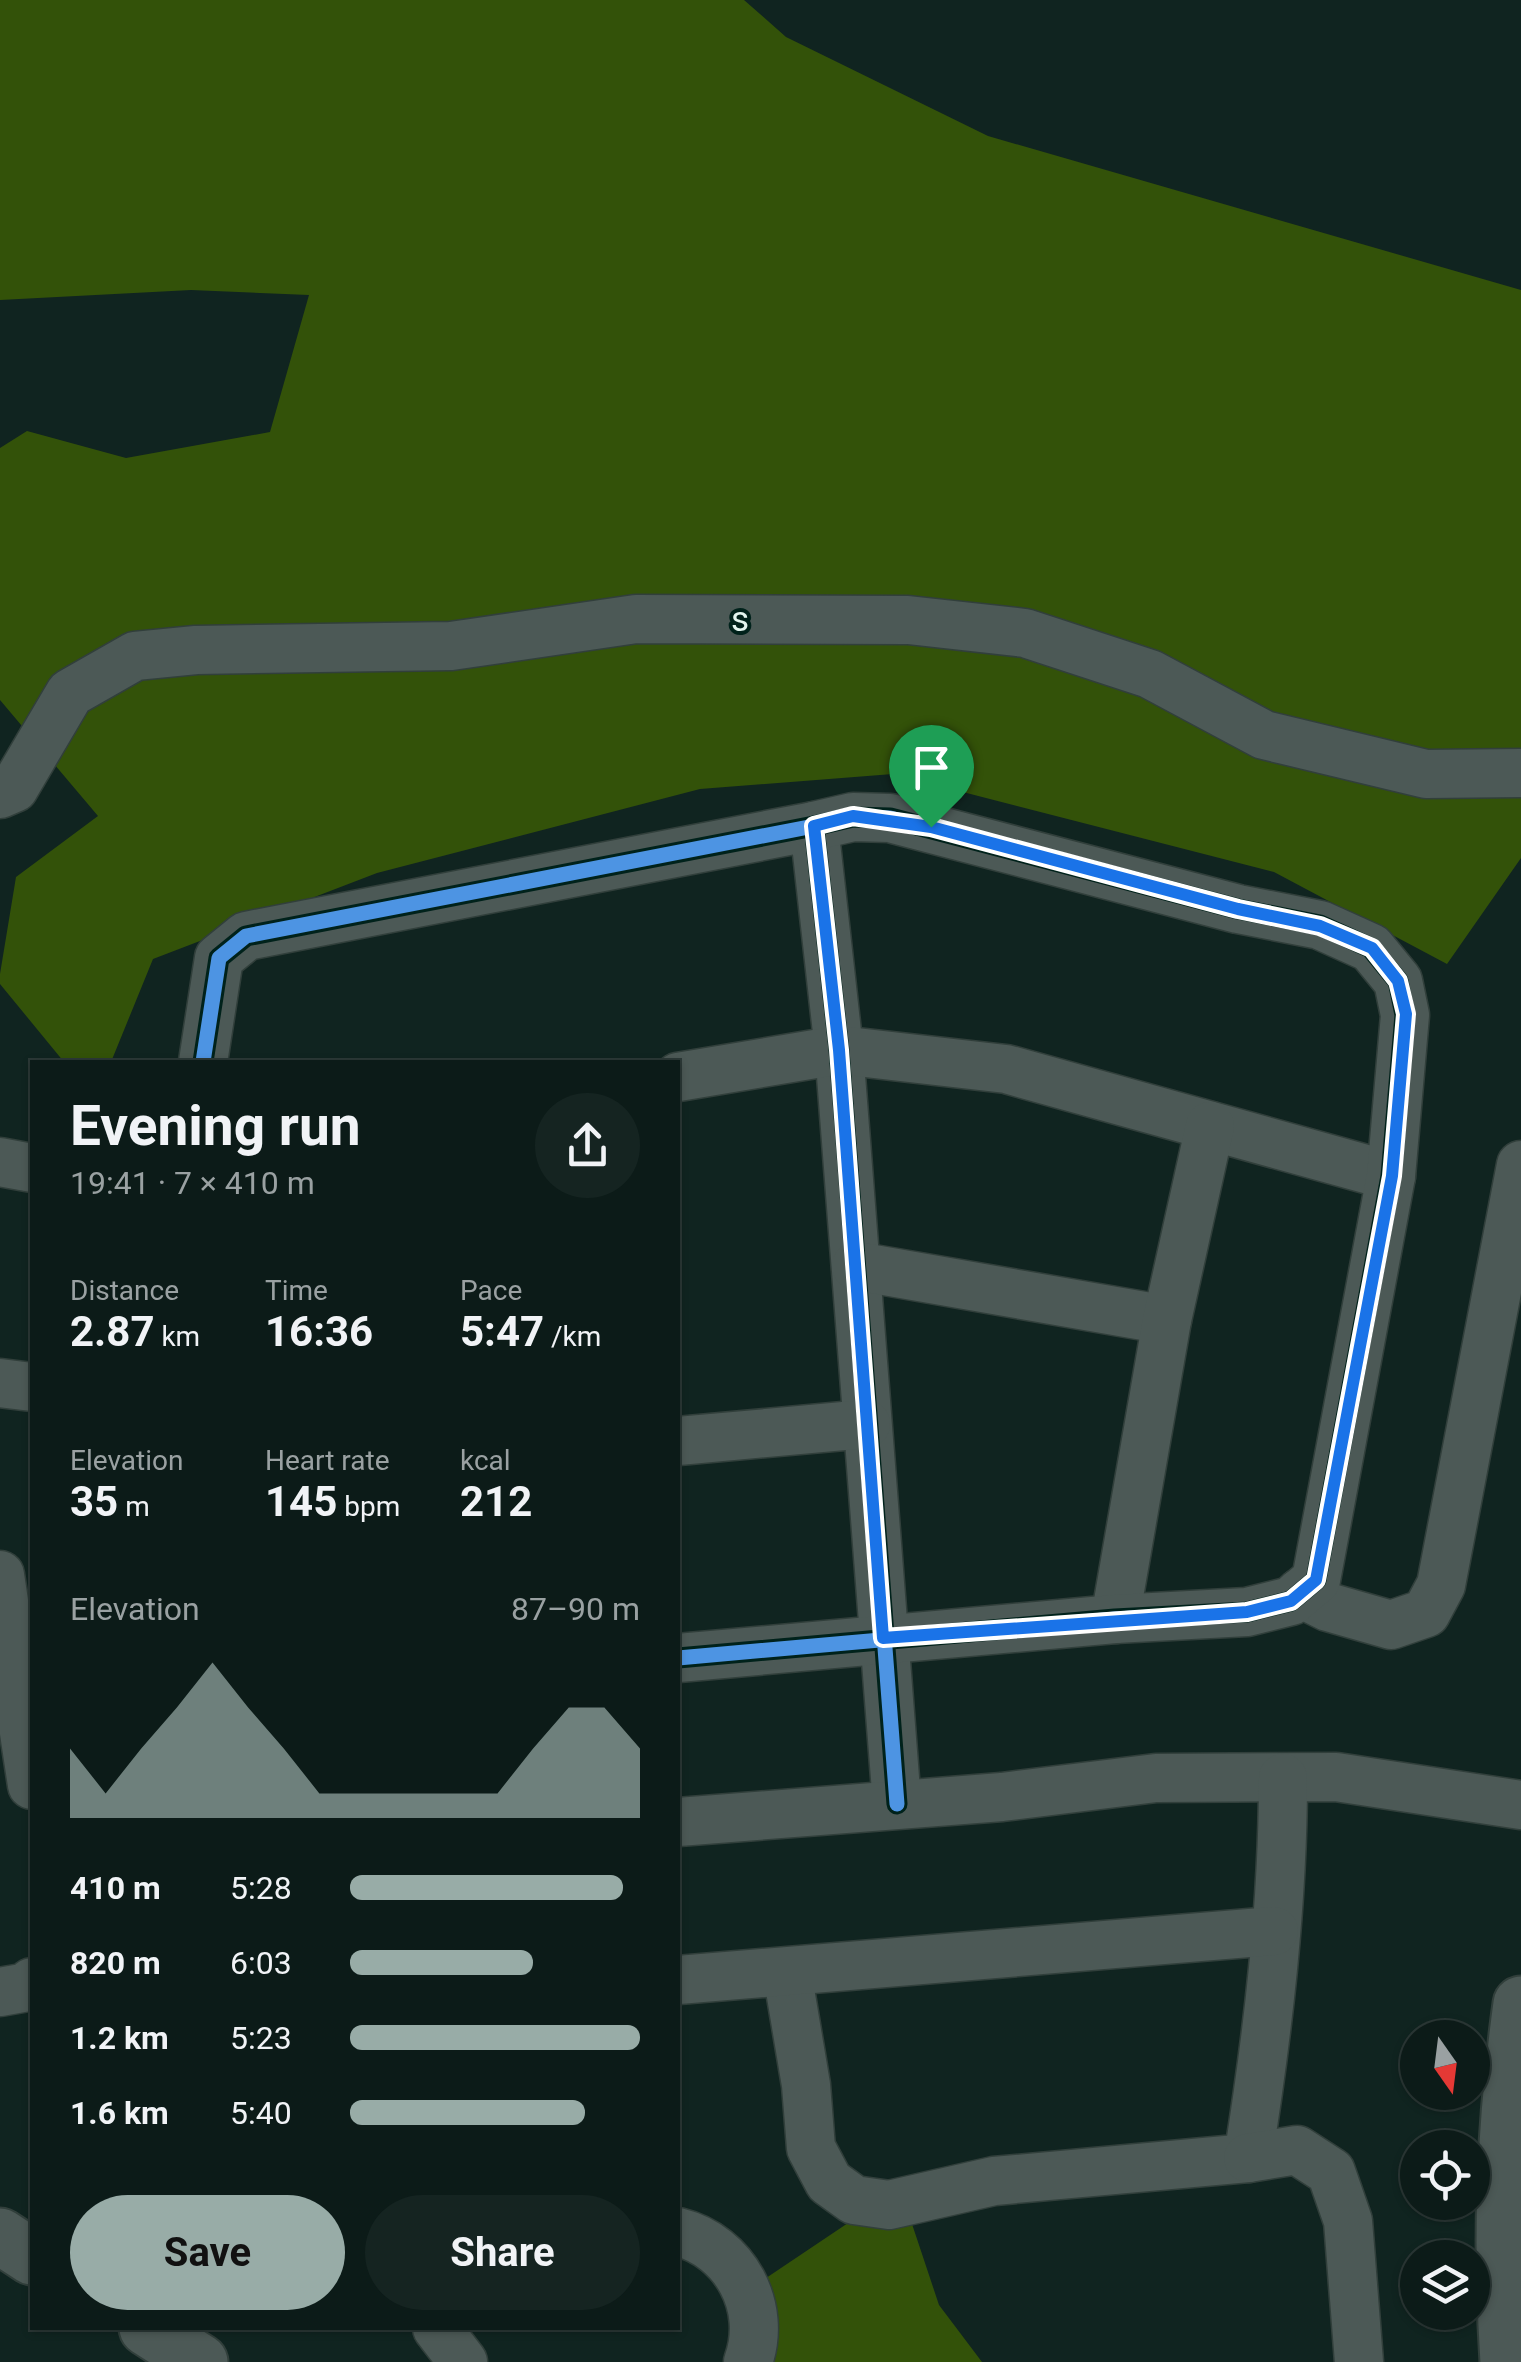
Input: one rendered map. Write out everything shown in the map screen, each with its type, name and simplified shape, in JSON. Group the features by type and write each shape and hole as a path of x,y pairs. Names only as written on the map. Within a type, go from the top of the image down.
{"street":[{"name":"s","path":"0,794 14,788 70,693 136,656 196,650 451,646 636,620 908,620 1025,633 1150,674 1264,735 1426,774 1521,772"},
{"path":"204,1060 219,958 246,936 853,816 931,827 1238,909 1320,926 1372,948 1398,981 1406,1014 1392,1176 1316,1580 1291,1601 1247,1612 1114,1619 680,1658"},
{"path":"814,826 839,1050 897,1804"},
{"path":"680,1076 839,1050 1006,1069 1392,1176"},
{"path":"1114,1619 1167,1320 1210,1126"},
{"path":"0,1162 30,1168"},
{"path":"1300,1594 1328,1607 1391,1625 1426,1613 1441,1585 1521,1165"},
{"path":"856,1266 1167,1320"},
{"path":"0,1383 30,1387"},
{"path":"680,1441 866,1424"},
{"path":"0,1576 30,1774"},
{"path":"0,1774 30,1786"},
{"path":"680,1822 1002,1797 1156,1778 1336,1777 1521,1805"},
{"path":"1248,2158 1267,2037 1283,1866 1283,1778"},
{"path":"680,1980 1274,1931"},
{"path":"788,1972 806,2084 811,2148 830,2182 854,2200 889,2205 994,2180 1248,2158 1296,2150 1332,2172 1348,2220 1359,2362"},
{"path":"0,1992 30,1985"},
{"path":"1508,2362 1502,2259 1505,2118 1521,2004"},
{"path":"680,2233 731,2260 753,2306 756,2340 748,2362"},
{"path":"0,2236 30,2256"},
{"path":"150,2330 200,2362"},
{"path":"439,2330 463,2362"}],"green space":[{"path":"0,0 744,0 786,37 988,136 1521,290 1521,858 1447,964 1274,872 893,774 700,789 377,873 153,959 112,1060 62,1060 0,984 0,974 16,877 98,816 0,700 0,448 27,431 126,458 270,432 309,295 191,290 0,300"},
{"path":"909,2215 939,2305 982,2362 765,2362 757,2284 854,2219"}],"cycle path":[{"path":"680,1658 1115,1619 1247,1612 1291,1601 1316,1580 1391,1176 1405,1015 1398,981 1371,948 1320,925 1238,909 890,818 853,817 814,826"},
{"path":"203,1060 219,958 246,936 814,826 839,1050 897,1804"}],"route":[{"path":"853,816 890,818 931,827 1238,909 1320,926 1372,948 1398,981 1406,1014 1392,1176 1316,1580 1291,1601 1247,1612 1190,1618 1114,1619 883,1638 839,1050 814,826 853,816"}]}
